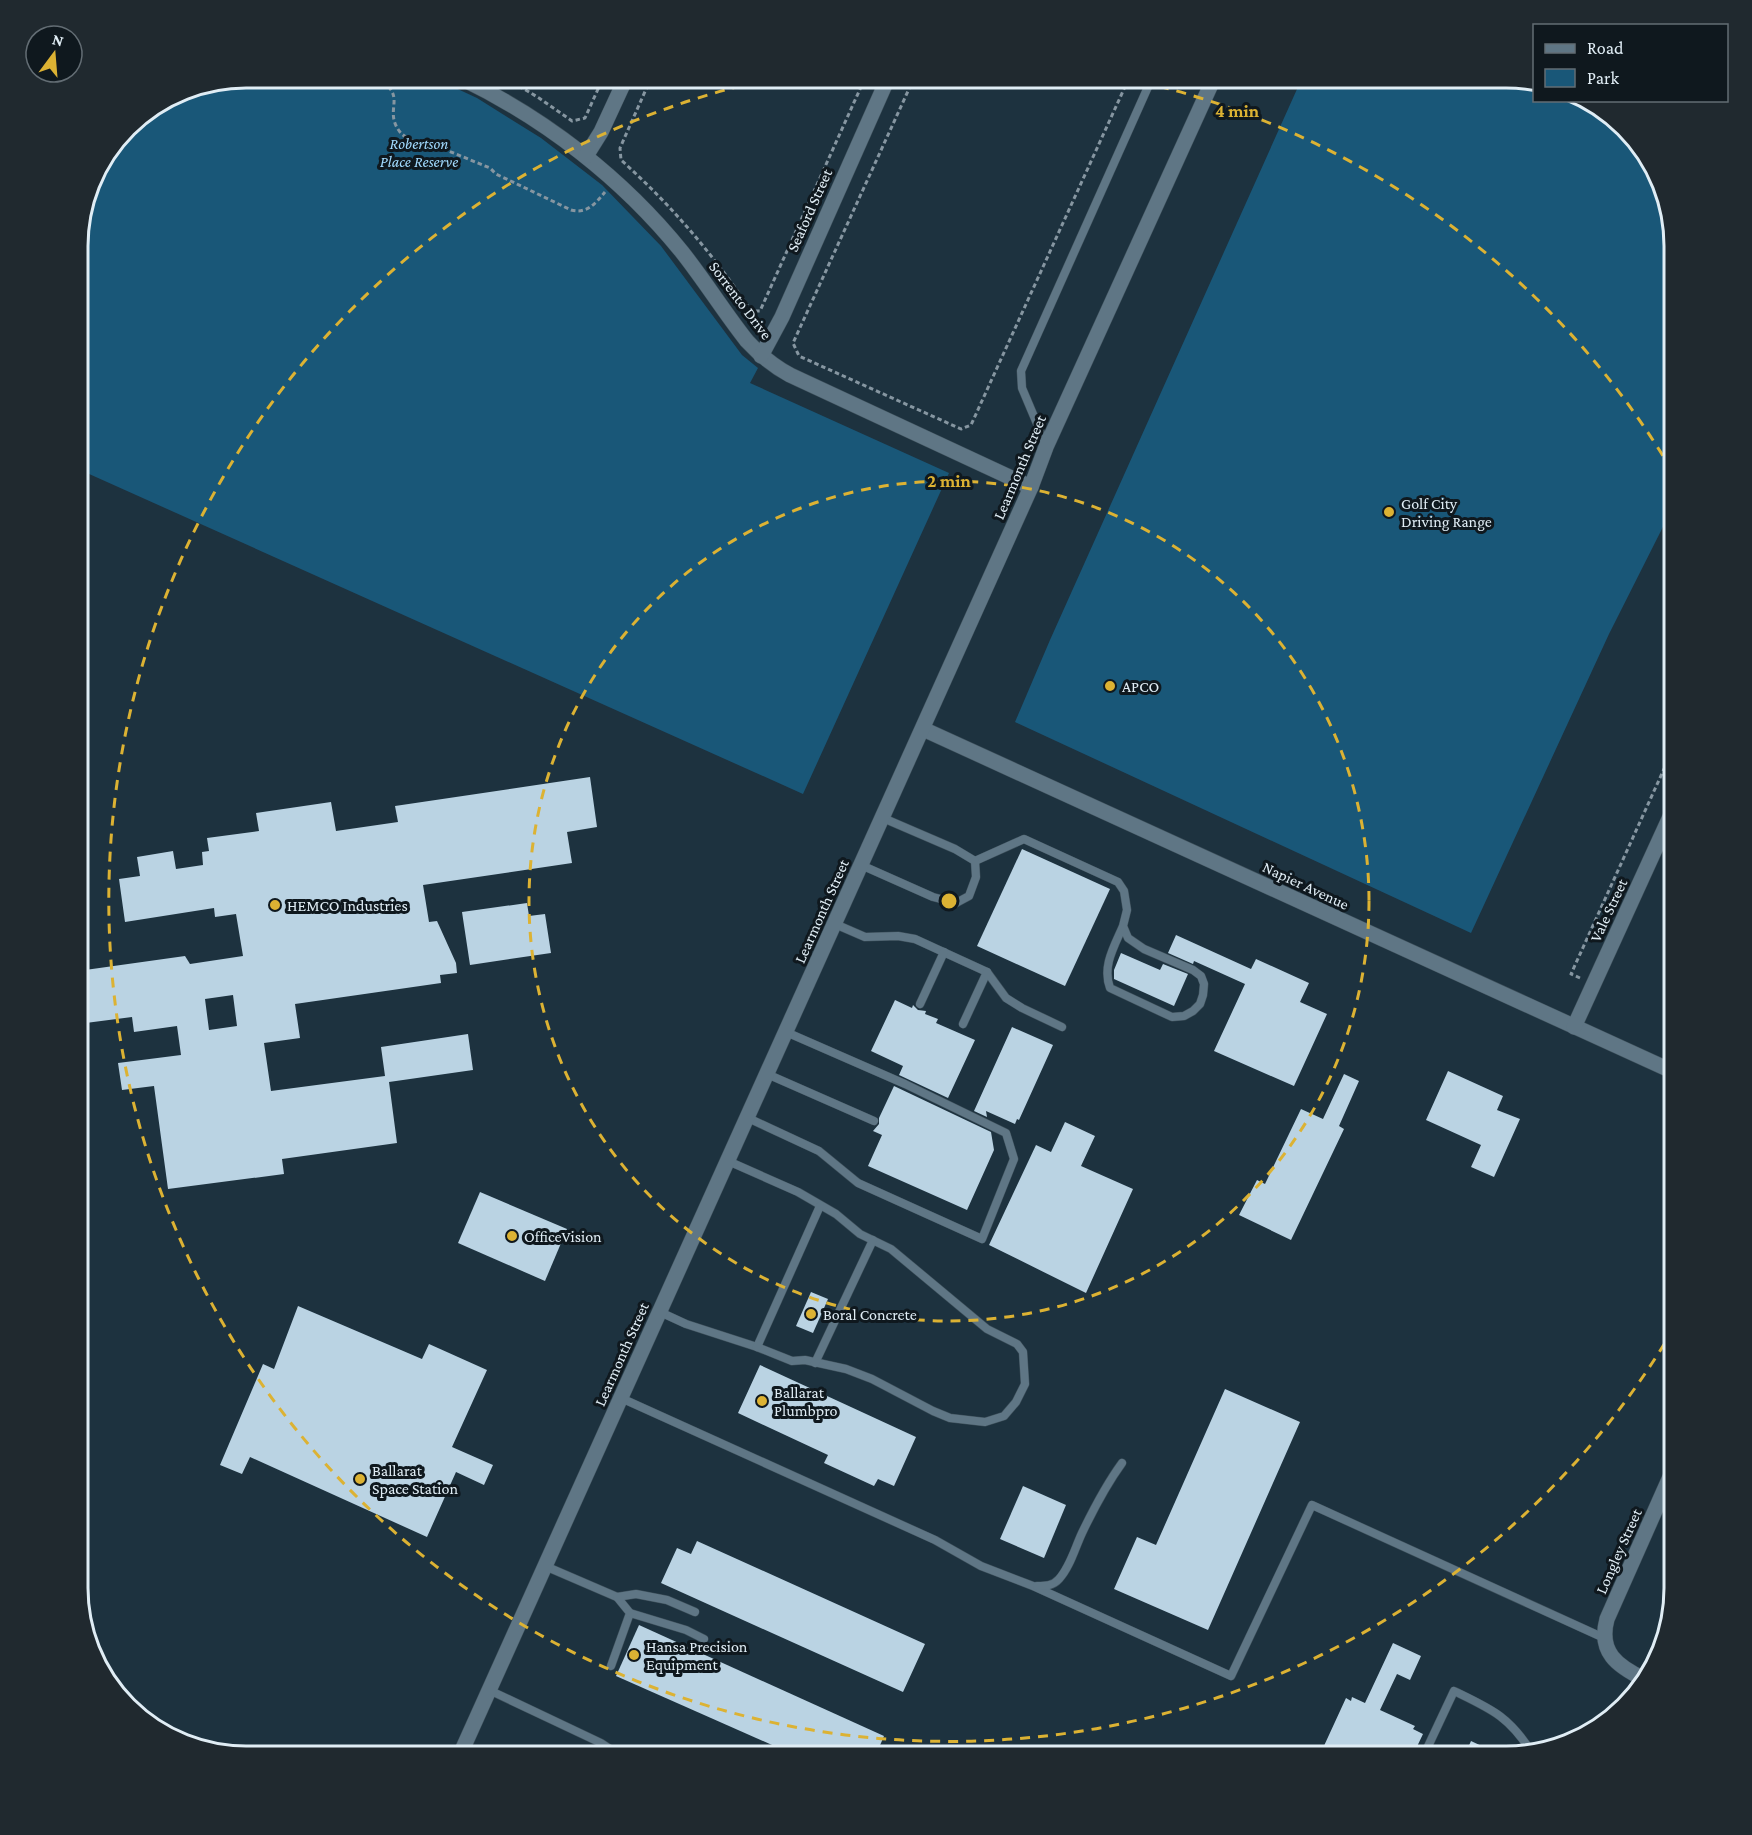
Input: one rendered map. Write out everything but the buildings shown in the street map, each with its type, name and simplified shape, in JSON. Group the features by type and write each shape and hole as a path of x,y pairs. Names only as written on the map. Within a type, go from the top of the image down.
{"street":[{"name":"Sorrento Drive","path":"479,88 529,116 586,156 614,181 677,246 739,331 761,357 790,375 1032,487"},
{"path":"586,156 601,132 621,88"},
{"name":"Seaford Street","path":"761,357 782,317 883,89"},
{"name":"Learmonth Street","path":"464,1746 1032,487 1046,447 1209,89"},
{"name":"Napier Avenue","path":"923,729 1664,1068"},
{"name":"Vale Street","path":"1574,1027 1664,830"},
{"name":"Longley Street","path":"1606,1645 1607,1619 1664,1491"},
{"path":"1606,1645 1622,1666 1638,1675"}],"lane":[{"path":"1046,447 1022,388 1021,371 1147,89"},
{"path":"883,818 955,849 975,861"},
{"path":"975,861 1024,839 1118,882 1124,891 1127,910 1123,926 1107,963 1106,977 1110,988 1172,1017 1184,1016 1193,1011 1200,1004 1203,995 1204,984 1201,976 1193,970 1144,949 1128,938 1123,926"},
{"path":"861,865 933,897 956,903 969,896 976,877 975,861"},
{"path":"835,924 865,937 898,936 915,939 944,952 987,972 1006,998 1062,1027"},
{"path":"920,1004 944,952"},
{"path":"963,1024 987,972"},
{"path":"748,1118 819,1151 858,1183 982,1239 1014,1159 1006,1133 904,1084 786,1032"},
{"path":"767,1074 874,1121"},
{"path":"660,1312 686,1324 792,1361 805,1360 846,1369 872,1379 950,1418 986,1422 1004,1416 1016,1402 1025,1384 1023,1352 1017,1344 987,1329 891,1250 860,1234 836,1214 798,1192 728,1161"},
{"path":"757,1347 820,1206"},
{"path":"815,1362 873,1240"},
{"path":"621,1398 935,1540 981,1566 1033,1586 1231,1676 1312,1505 1606,1645"},
{"path":"1033,1586 1046,1587 1058,1581 1095,1505 1107,1483 1122,1463"},
{"path":"545,1566 617,1597 630,1613 686,1630 704,1639"},
{"path":"617,1597 636,1594 667,1600 695,1612"},
{"path":"612,1666 630,1613"},
{"path":"489,1690 591,1737 602,1746"},
{"path":"1428,1746 1454,1691 1497,1713 1518,1733 1526,1745"}],"path":[{"path":"390,88 393,92 393,116 402,134 425,148 434,145 490,168 496,174 571,210 579,212 592,207 614,181"},
{"path":"523,88 573,121 585,118 598,88"},
{"path":"646,88 620,148 621,160 694,234 751,311 760,311 762,308 860,88"},
{"path":"909,89 793,343 799,356 961,429 971,425 1124,89"},
{"path":"1594,983 1571,974 1664,769"}],"green space":[{"name":"Robertson Place Reserve","path":"246,88 456,88 477,98 541,138 602,185 661,246 742,355 758,368 750,383 949,473 803,794 89,474 90,225 100,186 115,158 128,142 150,121 167,110 186,100 225,90"},
{"name":"Golf City Driving Range","path":"1297,89 1527,90 1533,91 1533,102 1570,102 1576,105 1602,121 1624,142 1637,158 1647,176 1655,195 1662,225 1664,246 1664,525 1609,634 1471,933 1015,722"}],"place":[{"name":"Golf City Driving Range","path":"1389,512"},
{"name":"APCO","path":"1110,686"},
{"name":"HEMCO Industries","path":"275,905"},
{"name":"OfficeVision","path":"512,1236"},
{"name":"Boral Concrete","path":"811,1314"},
{"name":"Ballarat Plumbpro","path":"762,1401"},
{"name":"Ballarat Space Station","path":"360,1479"},
{"name":"Hansa Precision Equipment","path":"634,1655"}]}
